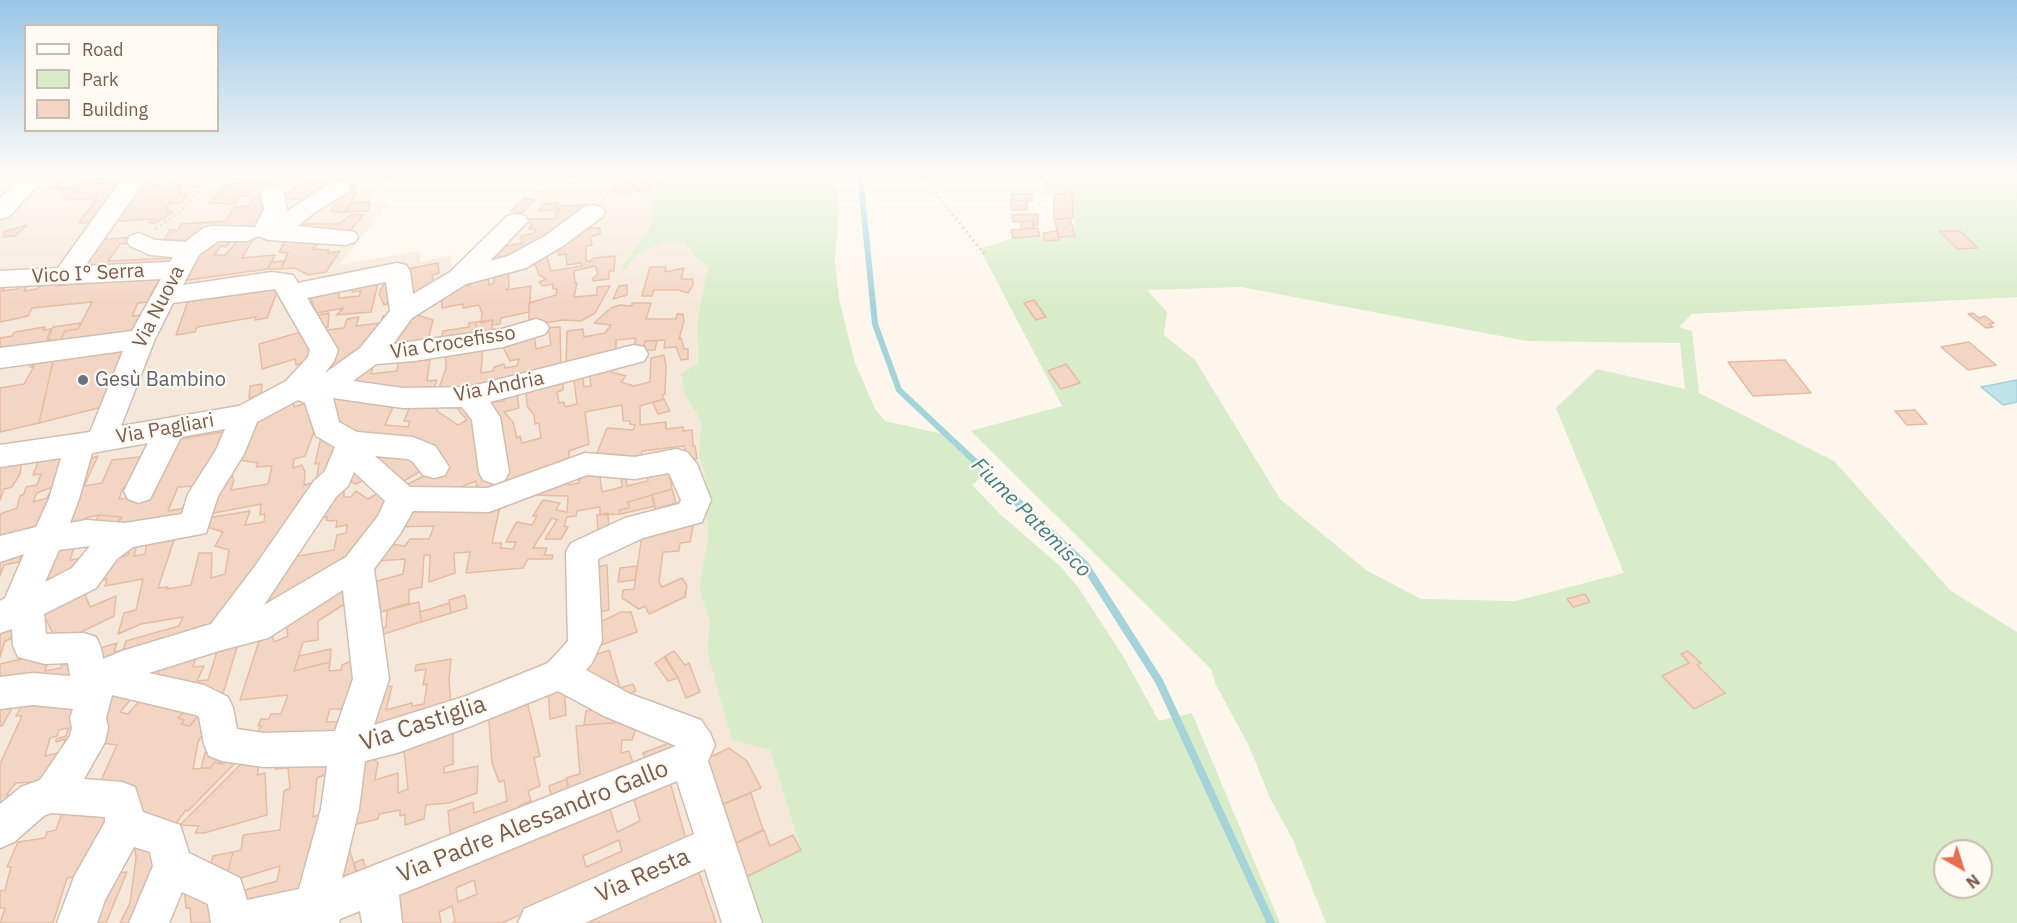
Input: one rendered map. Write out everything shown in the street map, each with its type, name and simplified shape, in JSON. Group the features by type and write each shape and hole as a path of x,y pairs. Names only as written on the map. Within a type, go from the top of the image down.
{"street":[{"path":"66,275 106,218"},
{"path":"256,232 267,225 271,218"},
{"path":"256,232 286,224 293,218"},
{"path":"457,278 516,262 554,241 584,218"},
{"path":"370,355 403,312 457,278 516,221"},
{"path":"183,260 211,234 256,232 346,237"},
{"name":"Via Nuova","path":"6,614 47,538 141,339 183,260 139,242"},
{"name":"Vico I° Serra","path":"0,279 66,275 183,260"},
{"path":"292,293 397,271 403,312"},
{"path":"165,296 272,280 284,281 324,350 320,361 300,381 311,388 318,397 326,428 351,443 366,466 402,498 424,501 489,500 585,464 635,468 676,460 686,472 696,500 691,513 636,527 582,552 585,641 580,652 560,674 617,705 688,732 697,746 689,759 742,923"},
{"name":"Via Crocefisso","path":"370,355 414,352 503,338 536,328"},
{"path":"0,358 141,339"},
{"name":"Via Andria","path":"311,388 403,398 469,397 543,380 634,354"},
{"name":"Via Pagliari","path":"0,456 245,415 311,388 370,355"},
{"path":"469,397 486,417 494,472"},
{"path":"0,549 22,542 86,533 125,536 195,524 203,494 229,453 245,415"},
{"path":"140,490 170,429"},
{"path":"351,443 413,448 424,454 434,467"},
{"path":"222,635 267,576 325,489 337,478 351,443"},
{"path":"0,693 33,690 72,693 122,666 267,623 311,592 357,566 389,525 402,498"},
{"path":"6,614 40,601 84,578 106,550 125,536"},
{"path":"322,891 340,809 348,748 371,679 357,566"},
{"path":"6,614 27,610 30,645 45,649 84,648 87,675 100,677"},
{"name":"Via Castiglia","path":"100,677 204,701 215,708 222,744 264,750 348,748 397,735 471,710 560,674"},
{"path":"52,795 87,742 90,728 88,718 100,677"},
{"name":"Via Padre Alessandro Gallo","path":"233,923 291,910 322,891 378,884 689,759"},
{"path":"6,824 34,800 52,795 122,800 125,825 88,891 77,923"},
{"path":"125,825 166,838 173,866 149,923"},
{"name":"Via Resta","path":"538,923 716,844"},
{"path":"173,866 226,892 233,923"},
{"path":"378,884 382,923"}],"path":[{"path":"139,242 171,218"},
{"path":"955,218 986,256"}],"shaded area":[{"path":"0,218 377,218 339,265 420,251 420,262 451,255 452,271 477,266 523,218 651,218 649,230 622,265 621,273 637,255 666,241 684,241 696,258 708,267 697,323 698,364 685,395 701,421 699,456 705,474 708,537 699,588 710,623 707,651 770,750 801,850 758,923 0,923"}],"green space":[{"path":"651,218 838,218 835,262 839,299 855,363 875,409 885,421 943,434 989,471 972,485 1000,514 1060,566 1078,587 1123,656 1159,721 1192,713 1280,923 758,923 742,879 801,850 770,750 732,740 707,651 710,623 699,588 708,537 705,474 699,456 701,421 685,395 681,374 698,364 697,323 708,267 696,258 684,241 666,241 637,255 621,274 622,266 649,230"},
{"path":"1074,218 2017,218 2017,297 1692,314 1679,327 1692,331 1699,393 1834,461 1951,591 2017,632 2017,923 1326,923 1292,838 1270,798 1249,746 1216,685 1211,669 971,431 1062,406 980,249 1013,238 1075,236","holes":["1241,287 1527,341 1680,343 1685,389 1597,369 1556,408 1624,573 1515,601 1421,599 1366,570 1280,499 1195,360 1164,335 1167,312 1147,290"]}],"water":[{"path":"2017,380 2017,402 2003,405 1981,387"}],"building":[{"path":"83,218 101,218 98,222 79,223"},
{"path":"111,218 163,218 155,223 148,223 152,219 108,222"},
{"path":"228,218 267,218 261,229 254,229 251,235 256,235 242,258 275,255 268,269 181,281 211,237 234,237 226,247 221,246 214,255 225,255 250,230 207,231 201,241 164,240 170,230 178,230 181,224 226,221"},
{"path":"347,218 361,218 347,235 299,230 305,224 339,224"},
{"path":"573,218 559,233 500,264 497,253 503,250 502,247 522,243 521,236 534,233 536,230 529,229 532,223 521,222 524,219"},
{"path":"1012,218 1038,218 1038,225 1034,226 1033,221 1013,222"},
{"path":"1070,218 1075,236 1059,237 1054,219"},
{"path":"1033,221 1033,228 1021,229 1021,222"},
{"path":"27,225 15,236 3,237 4,232"},
{"path":"600,228 600,234 590,237 592,245 586,246 586,260 589,262 594,258 615,256 614,271 609,271 609,279 593,281 598,274 595,266 574,271 575,283 577,283 574,297 597,295 597,287 610,286 595,313 581,321 564,320 529,325 529,303 556,295 557,289 553,289 553,284 543,286 539,282 546,279 539,275 533,258 546,254 551,271 582,266 581,263 567,265 566,254 559,255 555,245 576,229"},
{"path":"1038,228 1040,236 1013,238 1011,230"},
{"path":"1057,231 1059,240 1045,241 1043,233"},
{"path":"1939,231 1960,231 1978,248 1958,249"},
{"path":"135,237 131,243 120,244 108,261 172,258 166,267 74,270 98,240"},
{"path":"288,237 323,240 312,249 329,250 328,253 340,251 326,272 308,275 295,268 281,269 288,253 279,252"},
{"path":"284,261 281,269 268,269 271,262"},
{"path":"438,263 439,273 432,275 436,291 411,304 407,269"},
{"path":"650,267 666,267 665,272 684,268 681,279 693,279 693,285 688,293 678,290 654,290 652,296 642,296"},
{"path":"508,269 509,287 506,290 531,286 529,312 501,318 500,324 492,325 493,320 481,323 482,313 479,305 463,308 463,304 442,308 441,292 466,280 467,286 470,286 470,278 488,274 489,285 494,283 494,272"},
{"path":"162,274 147,302 138,303 132,316 142,315 131,339 56,348 65,331 78,329 92,302 32,308 28,316 0,322 0,282 9,282 2,291 18,289 24,280 31,280 24,291 46,285 50,279 61,278 56,286 99,282 102,276"},
{"path":"379,279 371,312 336,315 344,308 316,313 308,291 338,285 339,298 359,296 361,291 352,292 355,281"},
{"path":"392,283 398,300 384,305 379,294 383,285"},
{"path":"627,285 627,295 613,299 619,286"},
{"path":"279,287 267,318 255,320 256,317 197,327 195,332 176,335 188,301"},
{"path":"1034,300 1046,317 1036,320 1024,303"},
{"path":"632,303 651,303 646,319 676,319 677,314 683,314 684,321 679,339 681,338 684,349 688,349 688,359 681,360 676,347 664,348 665,340 645,341 643,350 626,349 634,346 636,338 616,340 616,353 566,368 567,331 583,329 584,337 605,333 611,325 594,323 611,308 620,305 632,306"},
{"path":"329,313 328,327 323,328 318,315"},
{"path":"411,313 433,320 427,343 441,341 443,331 469,327 469,323 476,322 478,338 381,349"},
{"path":"1973,313 1979,318 1985,316 1994,323 1989,324 1993,327 1986,328 1968,314"},
{"path":"396,315 325,381 315,377 338,352 326,330 344,328 347,319 359,317 356,326 381,323 383,316"},
{"path":"493,320 491,336 478,338 476,322"},
{"path":"81,323 78,329 65,331 57,346 46,348 51,339 47,340 53,327"},
{"path":"45,327 43,330 51,329 47,340 51,339 46,348 0,356 0,338 12,336 15,332"},
{"path":"560,327 561,370 437,394 446,368 445,349 483,344 481,373 493,371 494,367 504,364 505,368 517,366 519,359 510,361 501,343 534,332 536,349 551,345 549,332 541,333 542,328"},
{"path":"308,330 313,359 296,365 295,359 262,369 259,344"},
{"path":"645,341 657,341 655,350 643,350"},
{"path":"1969,342 1996,365 1968,370 1941,347"},
{"name":"Gesù Bambino","path":"130,344 106,406 39,423 55,353"},
{"path":"426,352 426,360 430,359 427,381 437,380 432,394 341,383 375,360 371,374 397,371 399,357"},
{"path":"55,353 39,423 0,432 0,388 24,384 34,366 30,367 35,356"},
{"path":"664,355 665,394 662,395 664,399 640,406 640,425 666,422 666,429 683,427 683,431 692,430 697,459 694,459 695,462 689,464 684,446 642,451 641,457 597,453 607,428 633,430 635,425 630,424 630,421 623,421 622,405 585,412 589,444 569,451 569,462 478,494 476,481 441,495 408,496 408,484 440,468 333,423 324,390 396,400 385,425 408,427 410,421 404,421 409,409 400,408 403,403 440,401 437,411 458,425 467,420 456,407 467,401 487,453 482,403 504,401 504,395 517,393 519,408 504,412 513,422 517,438 520,436 522,443 541,438 539,423 535,424 534,415 527,406 526,391 563,382 563,390 557,392 559,403 564,402 565,407 577,404 573,373 582,370 584,387 591,386 589,369 604,370 626,376 621,382 634,386 650,382 651,358"},
{"path":"1785,360 1811,393 1753,396 1728,362"},
{"path":"1066,364 1080,383 1061,389 1048,371"},
{"path":"262,384 261,395 249,398 250,386"},
{"path":"664,399 670,411 658,414 653,403"},
{"path":"294,401 294,407 314,401 314,432 305,456 294,459 293,468 302,465 305,472 304,485 316,482 319,463 315,464 320,441 337,439 330,482 211,632 90,671 90,651 117,643 114,652 123,650 126,641 179,626 183,617 141,624 118,634 124,613 136,610 143,579 105,586 107,579 96,582 101,562 128,555 130,547 137,545 134,556 145,554 148,535 177,531 158,588 168,587 167,589 191,585 199,553 212,553 211,578 225,574 229,550 215,546 223,532 204,526 207,518 250,511 245,525 264,522 265,514 260,515 261,504 110,533 122,517 99,515 85,518 80,531 55,535 82,461 98,456 84,486 102,483 112,460 149,456 141,475 123,488 119,499 153,496 169,441 235,430 197,486 178,487 168,511 195,506 231,471 234,480 231,490 268,484 272,466 256,467 258,463 239,460 249,420"},
{"path":"1915,410 1927,424 1907,425 1895,411"},
{"path":"380,449 418,458 428,467 395,486 368,459"},
{"path":"66,457 55,486 37,493 33,502 47,498 50,492 60,489 47,529 0,547 0,514 17,508 20,496 24,494 26,487 37,485 41,474 33,475 38,462"},
{"path":"346,460 369,477 356,484 349,481"},
{"path":"22,461 20,474 12,487 4,489 0,500 0,465"},
{"path":"668,466 672,489 628,502 629,508 619,510 620,514 600,515 600,507 577,511 576,516 567,517 564,526 568,527 561,539 545,539 557,520 552,518 533,548 547,548 544,555 553,555 552,559 528,559 523,568 466,573 470,552 454,553 455,573 429,582 430,555 424,555 422,587 409,590 409,603 378,613 370,583 403,574 405,559 377,561 384,543 405,546 410,539 429,539 434,526 394,527 404,509 500,506 492,543 502,543 500,548 513,549 516,542 506,542 512,530 517,522 532,525 537,516 533,516 543,500 560,503 556,510 567,512 568,496 528,495 569,472 568,485 579,483 579,472 599,470 602,492 622,487 621,478 626,477 627,486 648,481 647,471"},
{"path":"385,489 386,524 319,579 302,582 292,598 250,624 270,598 266,598 292,557 334,550 337,535 346,533 347,525 336,527 337,520 321,518 326,494 344,491 344,497 351,497 356,491 368,499"},
{"path":"672,489 676,503 655,509 652,495"},
{"path":"652,495 655,506 620,514 619,510 629,508 628,502"},
{"path":"608,513 609,532 598,534 597,515"},
{"path":"99,515 122,517 117,522 95,522"},
{"path":"693,526 690,542 680,543 679,551 663,552 659,582 662,587 682,578 687,586 685,597 649,614 645,606 639,609 622,598 623,590 634,589 643,529"},
{"path":"78,536 70,560 83,558 92,541 77,580 27,602 54,540"},
{"path":"24,547 19,562 4,565 0,576 0,554"},
{"path":"607,565 609,610 589,614 588,569"},
{"path":"637,566 635,580 618,582 620,568"},
{"path":"350,577 354,598 318,621 318,640 303,642 294,671 330,662 329,671 341,670 342,665 366,654 354,709 330,709 326,722 353,721 345,743 252,744 261,726 258,726 261,719 269,719 271,714 281,714 288,695 240,700 261,635 271,629 274,642 288,636 285,620"},
{"path":"82,587 90,607 116,596 114,616 59,646 39,605"},
{"path":"1585,594 1590,602 1573,607 1567,599"},
{"path":"465,595 467,608 451,613 449,600"},
{"path":"419,602 421,622 375,637 374,632 386,627 387,610"},
{"path":"449,603 451,613 421,622 420,612"},
{"path":"621,612 631,612 637,632 596,647 590,627"},
{"path":"21,622 10,639 5,641 0,657 0,626"},
{"path":"240,637 222,697 149,674 157,674 169,655 199,647 193,667 204,666 197,681 208,680 220,642"},
{"path":"331,649 330,662 294,671 299,656"},
{"path":"609,650 620,688 633,684 636,691 617,700 573,667 581,660"},
{"path":"674,651 685,665 689,663 700,692 686,698 665,656"},
{"path":"1688,651 1701,663 1697,665 1725,693 1694,709 1662,676 1689,663 1681,654"},
{"path":"51,652 45,671 61,668 63,661 69,655 80,679 0,691 0,664"},
{"path":"664,657 678,678 668,681 655,663"},
{"path":"451,659 449,680 451,707 365,738 376,688 392,686 386,710 412,703 412,706 424,704 427,684 423,685 426,669 415,671 416,665"},
{"path":"111,683 139,690 120,712 128,714 149,690 190,705 178,718 184,720 181,724 190,726 202,711 208,725 198,742 193,769 210,768 215,762 223,764 234,752 242,756 188,811 186,810 170,831 135,826 95,794 117,745 95,742"},
{"path":"564,684 566,715 550,719 548,689"},
{"path":"91,694 50,781 16,783 6,795 14,795 0,810 0,764 22,716 16,716 27,696","holes":["68,728 66,736 56,739 56,742 65,739 62,752 45,756 50,738 57,736 59,730"]},
{"path":"526,697 540,756 534,758 540,786 528,791 531,801 519,806 520,817 451,842 448,811 473,802 474,813 507,801 504,780 499,782 492,763 488,709"},
{"path":"15,703 2,726 0,726 0,704"},
{"path":"615,708 623,722 584,725 586,711"},
{"path":"183,713 199,714 190,726 181,724 184,720 178,718"},
{"path":"623,722 637,725 632,740 622,740 621,753 629,751 636,773 570,799 566,778 580,774 576,726"},
{"path":"453,723 453,764 444,767 444,773 478,766 477,793 449,803 426,805 424,819 405,825 405,814 400,816 400,810 379,814 378,819 353,825 365,756 371,756 378,763 375,780 398,773 398,793 408,789 403,741"},
{"path":"669,743 677,757 649,768 643,753"},
{"path":"729,748 747,761 761,788 714,808 700,762"},
{"path":"206,750 227,753 220,764 215,762 210,768 201,768"},
{"path":"275,752 339,755 335,770 317,778 313,817 337,808 358,878 241,917 245,890 277,881 280,866 225,883 233,852 241,850 243,835 280,830 284,791 290,788 288,768 275,769"},
{"path":"261,756 257,775 265,773 267,815 204,833 195,833 199,826 180,825 248,757"},
{"path":"567,779 570,799 553,805 549,786"},
{"path":"670,782 686,839 502,923 452,923 455,921 452,906 439,912 441,923 400,923 396,895 608,802 617,832 640,821 632,792","holes":["619,840 622,851 586,867 583,856","474,880 477,894 458,902 456,888"]},
{"path":"751,793 763,830 730,846 714,808"},
{"path":"65,804 115,805 93,874 67,878 53,923 0,923 5,908 0,908 0,891 5,890 11,867 7,867 18,842 45,838 47,832 56,830"},
{"path":"764,830 770,846 793,835 801,850 742,879 730,846"},
{"path":"165,847 145,923 120,923 130,903 136,858 135,849"},
{"path":"233,852 225,883 209,871 213,856"},
{"path":"363,859 367,874 358,878 354,863"},
{"path":"698,870 716,923 583,923"},
{"path":"127,872 106,923 86,923 108,874"},
{"path":"184,889 213,891 214,923 191,923 190,908 186,908"}],"waterway":[{"name":"Fiume Patemisco","path":"864,218 875,324 899,390 1013,497"},
{"name":"Fiume Patemisco","path":"1011,496 1085,565 1159,681 1271,923"}],"place":[{"name":"Gesù Bambino","path":"83,380"}]}
